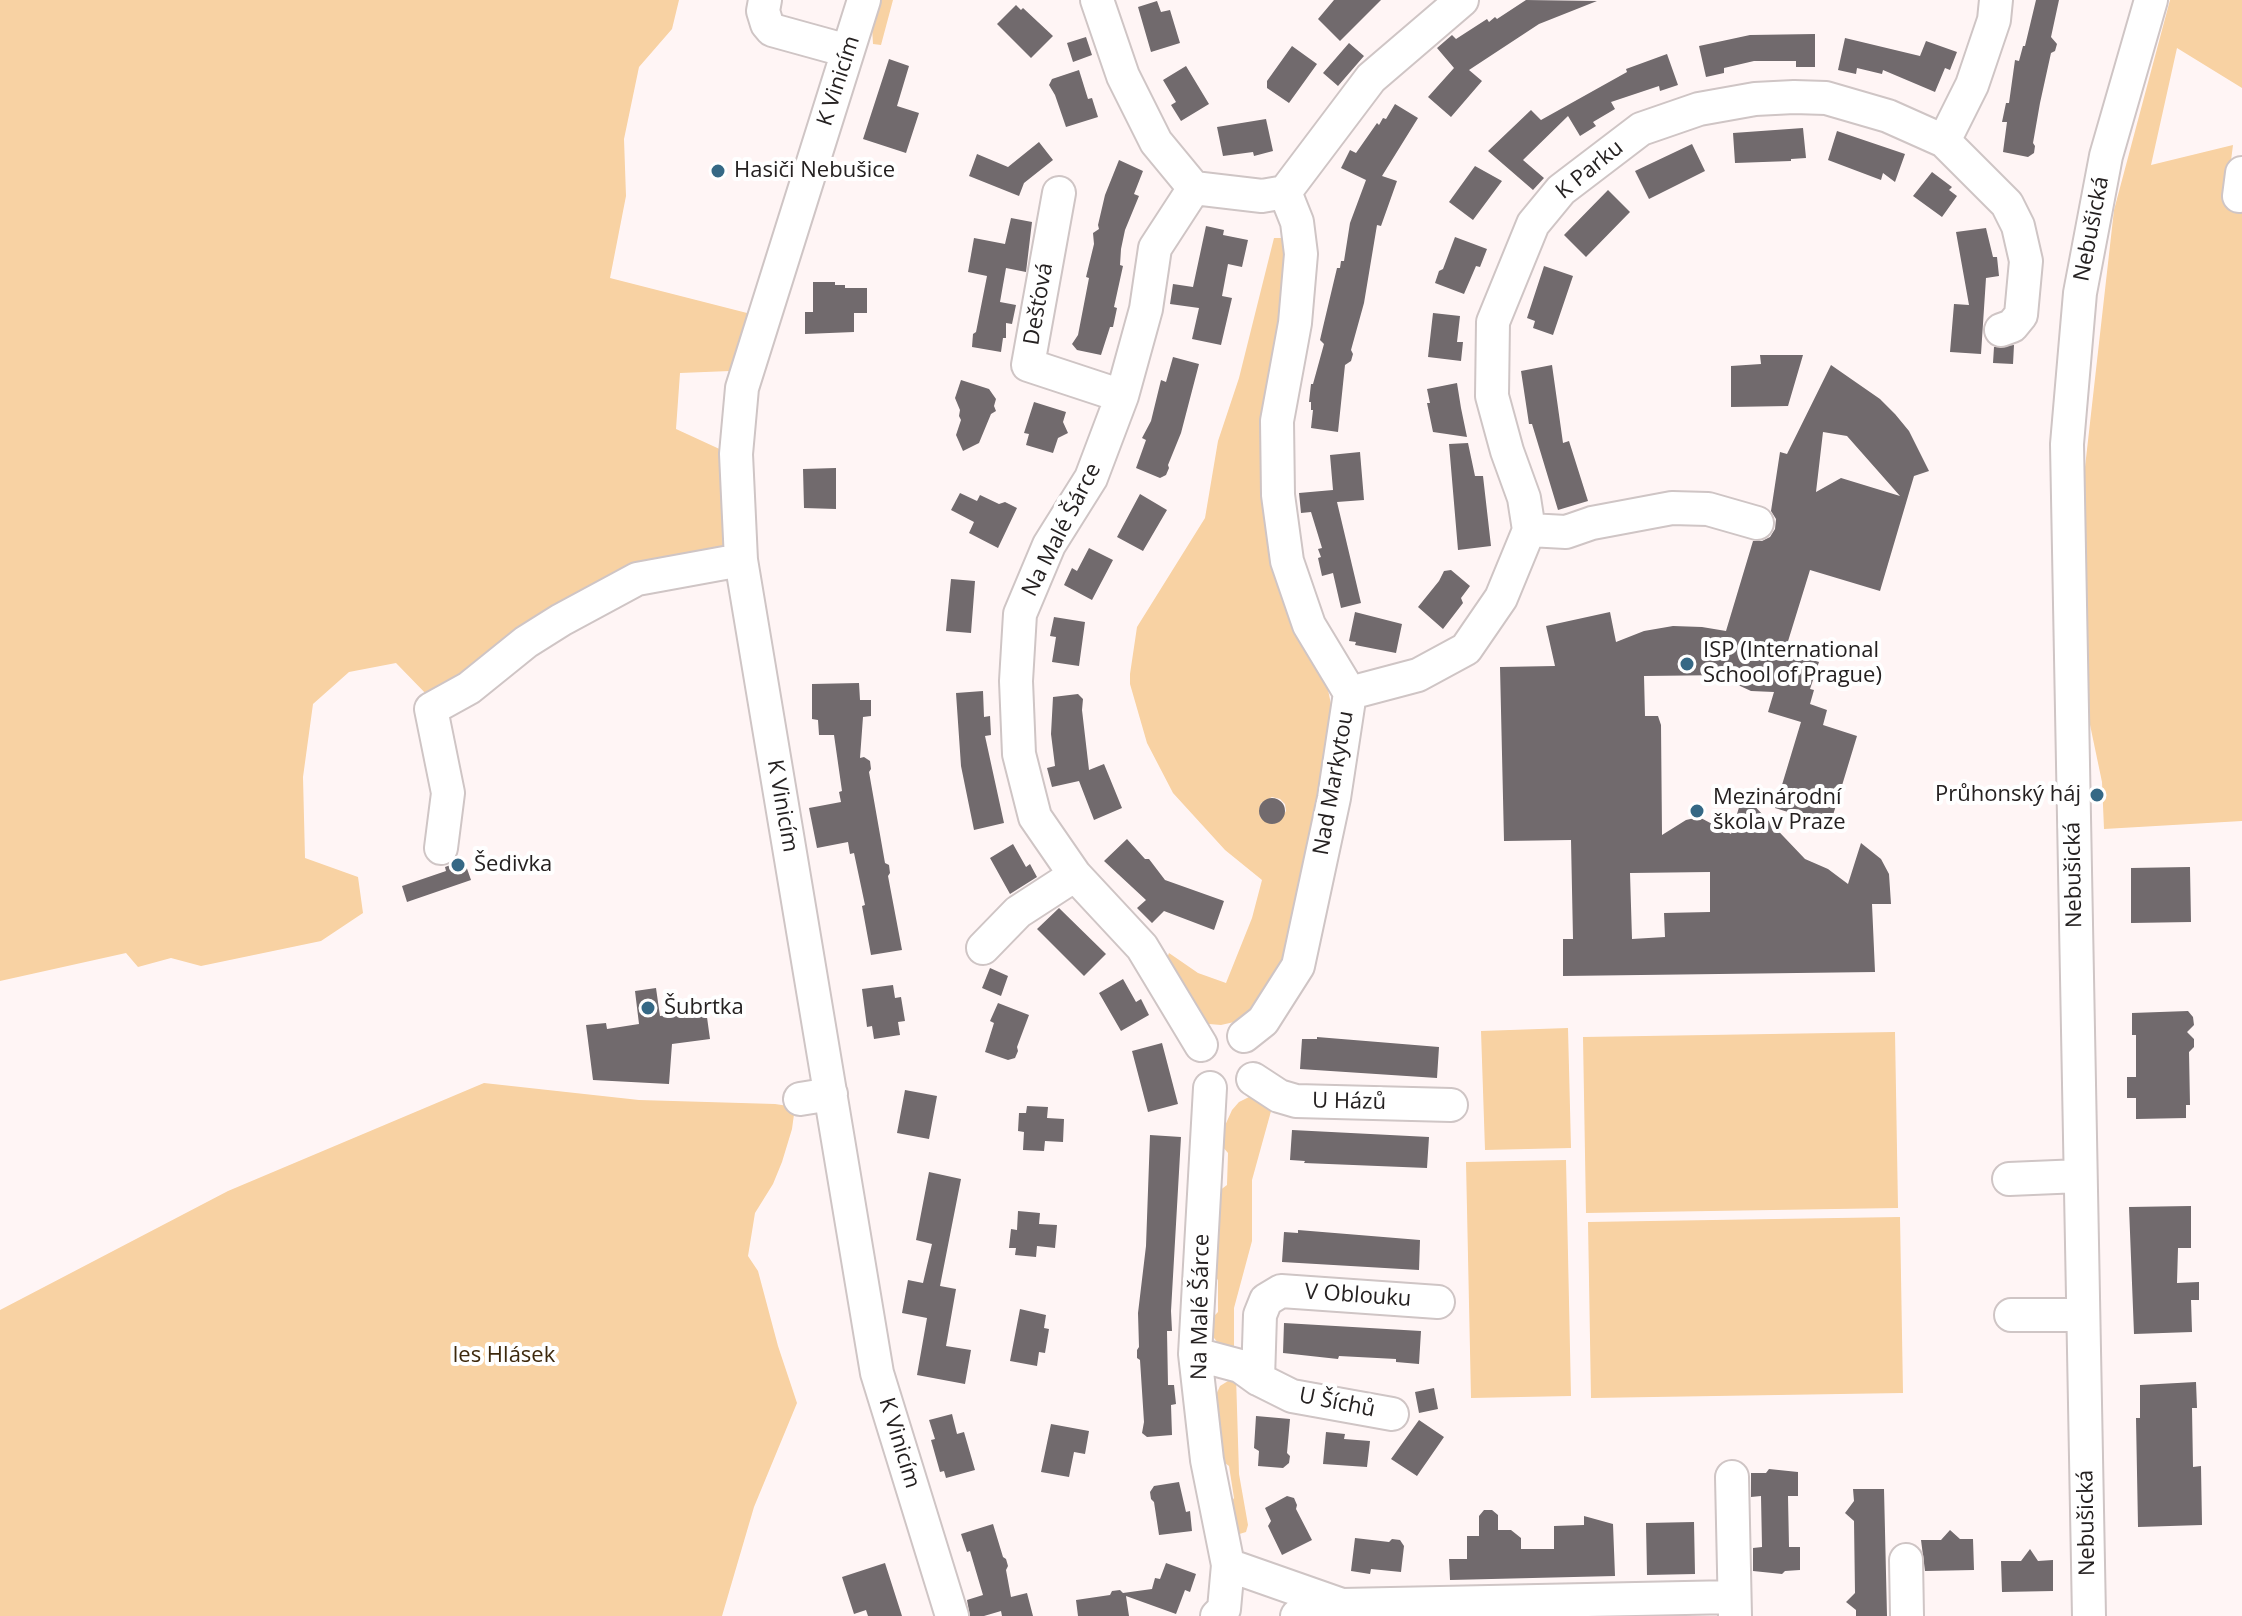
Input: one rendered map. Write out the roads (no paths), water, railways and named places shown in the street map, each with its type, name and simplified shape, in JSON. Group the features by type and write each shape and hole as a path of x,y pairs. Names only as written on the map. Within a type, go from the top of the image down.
{"street":[{"path":"765,0 763,11 772,30 848,51"},
{"name":"K Vinicím","path":"864,0 742,388 736,454 741,560 816,1096 877,1373 952,1616"},
{"path":"1097,0 1123,76 1149,129 1194,188 1262,196 1285,192 1371,78 1462,0"},
{"path":"1944,141 1972,85 1994,20 1996,0"},
{"name":"Nebušická","path":"2089,1616 2067,444 2080,293 2106,156 2151,0"},
{"name":"K Parku","path":"1529,530 1524,498 1492,396 1493,322 1533,224 1561,190 1641,129 1699,109 1755,99 1826,98 1888,116 1944,141 2007,204 2018,226 2026,261 2021,315 2012,326 2001,330"},
{"name":"Na Malé Šárce","path":"1194,188 1155,248 1146,309 1122,396 1091,478 1049,545 1020,614 1016,681 1019,754 1035,817 1075,875 1142,947 1201,1045 1197,1054 1198,1073 1210,1088 1195,1354 1207,1460 1228,1565 1224,1609 1217,1616"},
{"name":"Nad Markytou","path":"1244,1036 1263,1021 1298,966 1334,798 1350,693 1309,625 1287,561 1278,495 1277,421 1295,323 1301,254 1297,222 1285,192"},
{"name":"Dešťová","path":"1059,193 1028,365 1122,396"},
{"path":"1350,693 1418,675 1466,649 1501,598 1529,530 1566,532 1592,523 1672,508 1708,509 1757,523"},
{"path":"441,848 448,793 431,709 469,688 526,642 637,579 741,560"},
{"path":"983,948 1018,912 1075,875"},
{"path":"1201,1045 1216,1033 1225,1031 1244,1036 1251,1043 1258,1061 1253,1079 1247,1086 1229,1093 1210,1088"},
{"name":"U Házů","path":"1253,1079 1279,1096 1296,1101 1451,1105"},
{"path":"2009,1179 2080,1176"},
{"name":"V Oblouku","path":"1258,1379 1260,1315 1266,1300 1281,1291 1438,1302"},
{"path":"2011,1315 2083,1315"},
{"name":"U Šíchů","path":"1195,1354 1240,1366 1292,1396 1392,1414"},
{"path":"1297,1616 1342,1605 1734,1606 1732,1477"},
{"path":"1906,1560 1907,1616"},
{"path":"1228,1565 1342,1605"}],"place":[{"name":"Hasiči Nebušice","path":"718,171"},
{"name":"ISP (International School of Prague)","path":"1687,664"},
{"name":"Průhonský háj","path":"2097,795"},
{"name":"Mezinárodní škola v Praze","path":"1697,811"},
{"name":"Šedivka","path":"458,865"},
{"name":"Šubrtka","path":"648,1008"}],"park label":[{"name":"les Hlásek","path":"504,1356"}]}
